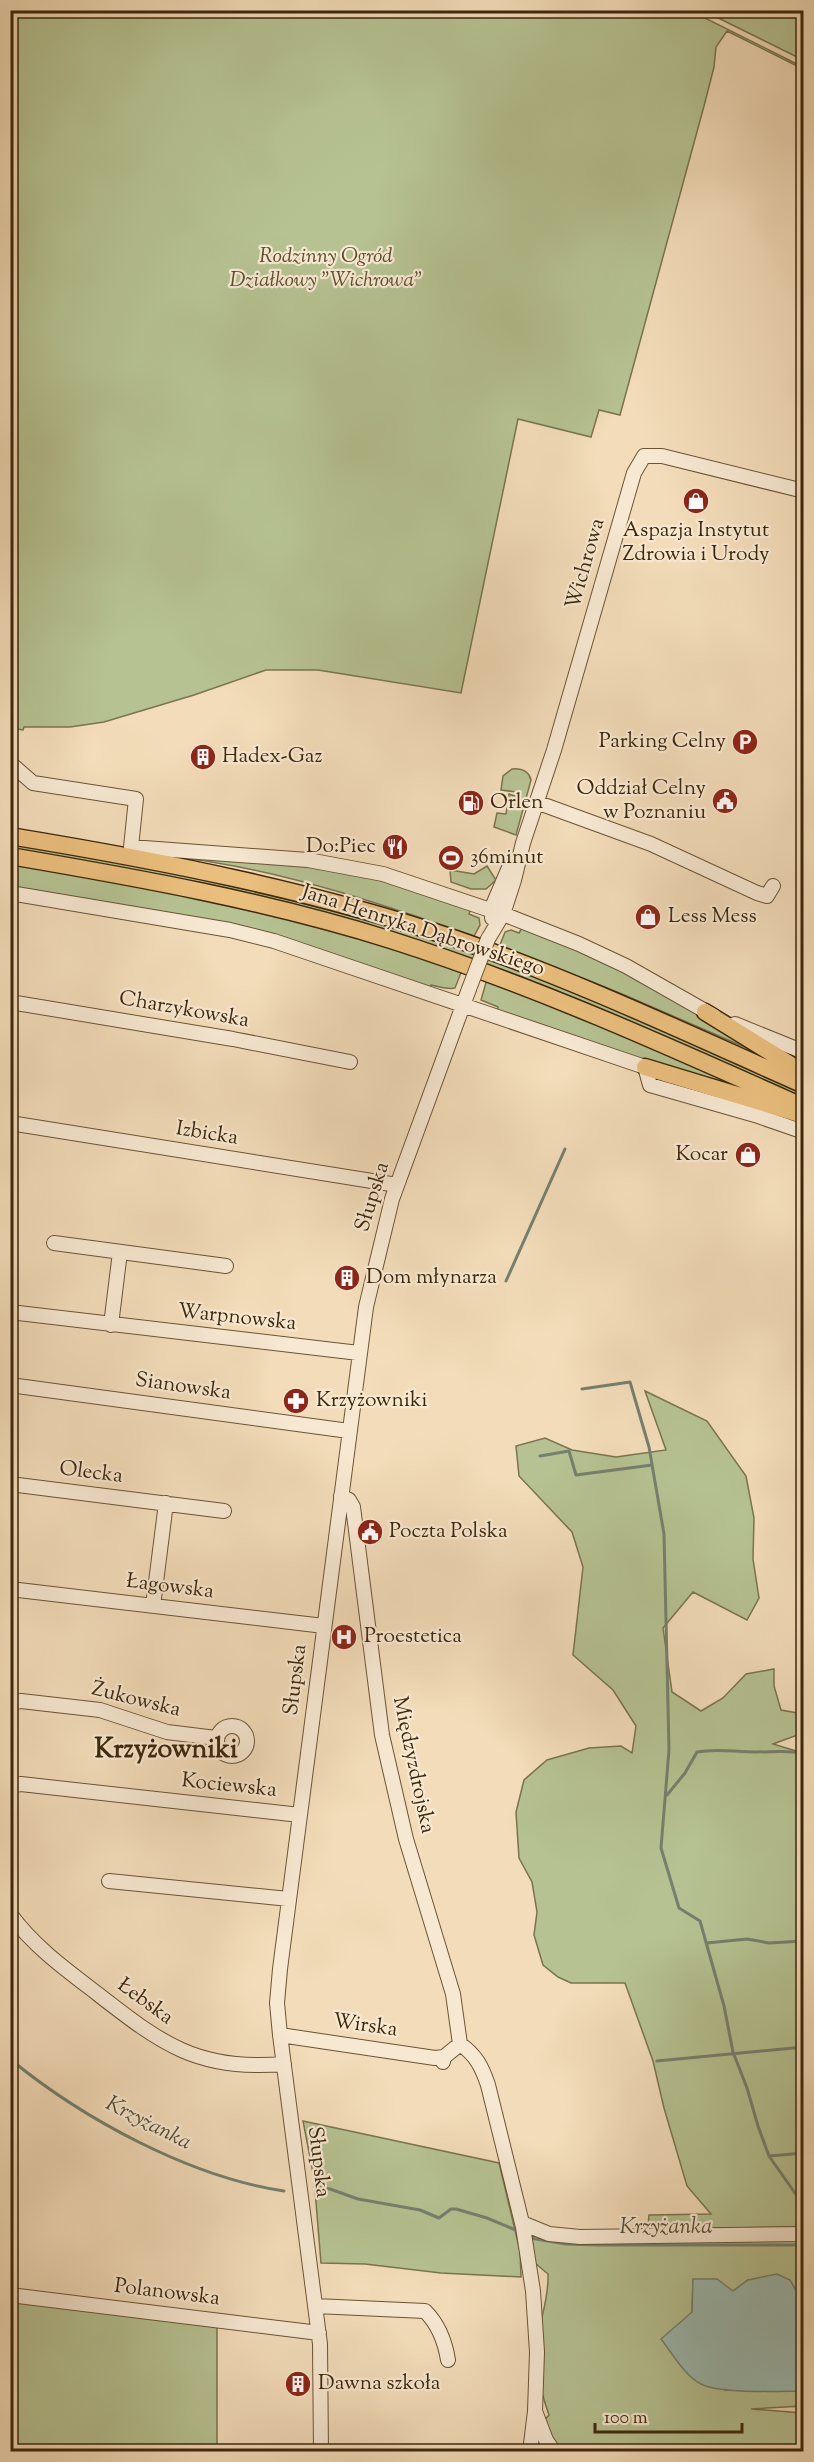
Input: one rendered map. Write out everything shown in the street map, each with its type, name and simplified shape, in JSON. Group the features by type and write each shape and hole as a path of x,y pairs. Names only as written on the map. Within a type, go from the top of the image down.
{"main road":[{"name":"Jana Henryka Dąbrowskiego","path":"10,836 227,875 338,903 439,934 582,987 804,1085"},
{"path":"46,842 87,840 131,847"},
{"name":"Jana Henryka Dąbrowskiego","path":"10,856 211,892 289,911 390,940 549,996 804,1107"},
{"path":"705,1012 804,1072"},
{"path":"645,1067 804,1115"}],"street":[{"name":"Wichrowa","path":"497,912 511,862 523,843 554,750 634,473 644,456 662,456 804,491"},
{"path":"10,763 33,783 136,799 131,847 321,861 384,874 497,912 616,961 705,1012 804,1052"},
{"path":"536,802 651,844 757,893 767,896 773,886"},
{"path":"10,893 254,935 645,1067 650,1085 755,1115 804,1132"},
{"name":"Słupska","path":"321,2451 319,2333 277,2003 359,1353 372,1276 397,1185 497,912"},
{"name":"Charzykowska","path":"10,1002 233,1039 350,1062"},
{"name":"Izbicka","path":"10,1123 397,1185"},
{"path":"54,1243 226,1266"},
{"path":"111,1325 120,1252"},
{"name":"Warpnowska","path":"10,1312 359,1353"},
{"name":"Sianowska","path":"10,1385 349,1431"},
{"name":"Olecka","path":"10,1484 224,1511"},
{"name":"Międzyzdrojska","path":"341,1496 349,1500 353,1507 375,1687 394,1790 453,1994 460,2044"},
{"path":"153,1606 166,1503"},
{"name":"Łagowska","path":"10,1589 324,1626"},
{"name":"Żukowska","path":"10,1703 21,1701 100,1710 167,1732 216,1738"},
{"name":"Kociewska","path":"10,1786 21,1784 300,1815"},
{"path":"109,1881 289,1899"},
{"name":"Łebska","path":"10,1914 27,1937 64,1968 141,2028 169,2045 229,2065 284,2064"},
{"name":"Wirska","path":"280,2035 435,2058 445,2057 460,2044"},
{"path":"460,2044 474,2054 488,2085 522,2223 533,2290 537,2352 535,2412 530,2451"},
{"path":"522,2223 534,2230 549,2234 580,2237 804,2234"},
{"name":"Polanowska","path":"10,2295 319,2333"},
{"path":"315,2306 425,2311 437,2323 448,2360"},
{"path":"535,2412 546,2440 554,2451"}],"green space":[{"name":"Rodzinny Ogród Działkowy \"Wichrowa\"","path":"10,11 691,11 803,67 803,69 727,31 716,47 714,67 704,106 620,415 599,410 591,437 518,419 461,693 318,670 266,670 104,722 70,727 24,727 23,730 11,728"},
{"path":"704,11 803,11 803,60"},
{"path":"512,769 524,771 531,780 516,835 494,827 497,813 506,814 509,794 515,796 517,792 501,790 503,776"},
{"path":"10,842 113,858 335,908 506,962 803,1091 803,1101 503,972 11,850"},
{"path":"157,854 341,868 471,908 469,914 479,918 480,925 474,936 347,894 282,876"},
{"path":"10,862 136,883 284,916 462,970 455,988 431,985 429,990 278,936 11,887"},
{"path":"487,866 496,880 486,889 471,889 451,882 450,870 474,874"},
{"path":"522,928 566,944 652,984 756,1052 622,994 500,945 505,932 511,930 519,933"},
{"path":"487,979 524,992 785,1105 721,1087 497,1010 498,1007 481,1000"},
{"path":"645,1391 707,1421 746,1476 754,1518 753,1559 759,1598 747,1620 693,1592 663,1628 672,1692 701,1711 723,1698 746,1674 774,1669 774,1686 781,1710 803,1714 803,1733 773,1744 803,1753 803,2227 652,2229 648,2226 649,2215 711,2214 687,2186 653,2061 625,1983 571,1983 558,1977 543,1965 534,1935 537,1912 532,1882 519,1858 516,1812 524,1780 547,1760 589,1748 621,1746 632,1753 636,1726 613,1690 573,1655 583,1567 572,1532 519,1476 516,1446 545,1438 572,1450 616,1457 666,1450"},
{"path":"303,2121 499,2163 520,2251 521,2277 441,2273 365,2264 321,2263 314,2178"},
{"path":"534,2235 803,2237 803,2303 790,2280 748,2280 733,2291 693,2280 692,2312 725,2390 803,2391 803,2406 751,2409 803,2413 803,2451 533,2451 533,2432 549,2415 537,2368 538,2338 548,2274 535,2263 529,2238"},
{"path":"11,2299 217,2323 217,2451 11,2452"}],"water":[{"path":"777,2274 790,2280 803,2303 803,2391 721,2389 701,2384 695,2380 661,2339 692,2312 693,2279 717,2279 733,2291 748,2280"}],"waterway":[{"path":"506,1281 565,1149"},
{"path":"582,1389 630,1382 649,1447 664,1534 669,1750 661,1848 679,1908 700,1921 724,2006 733,2052 769,2156 804,2206"},
{"path":"540,1456 569,1451 576,1475 652,1465"},
{"path":"667,1795 685,1773 697,1752 719,1750 804,1753"},
{"path":"707,1943 747,1939 769,1943 804,1941"},
{"path":"657,2061 804,2047"},
{"name":"Krzyżanka","path":"10,2059 70,2103 139,2142 212,2173 248,2184 284,2191"},
{"path":"769,2156 804,2153"},
{"name":"Krzyżanka","path":"315,2187 330,2189 358,2199 420,2210 439,2218 451,2209 456,2209 487,2218 518,2231"},
{"name":"Krzyżanka","path":"530,2238 566,2244 599,2245 804,2245"}],"place":[{"name":"Aspazja Instytut Zdrowia i Urody","path":"696,501"},
{"name":"Parking Celny","path":"745,742"},
{"name":"Hadex-Gaz","path":"203,757"},
{"name":"Oddział Celny w Poznaniu","path":"725,801"},
{"name":"Orlen","path":"471,803"},
{"name":"Do:Piec","path":"395,847"},
{"name":"36minut","path":"451,858"},
{"name":"Less Mess","path":"648,917"},
{"name":"Kocar","path":"748,1155"},
{"name":"Dom młynarza","path":"347,1278"},
{"name":"Krzyżowniki","path":"296,1401"},
{"name":"Poczta Polska","path":"370,1532"},
{"name":"Proestetica","path":"344,1637"},
{"name":"Dawna szkoła","path":"298,2384"}],"district":[{"name":"Krzyżowniki","path":"166,1750"}]}
